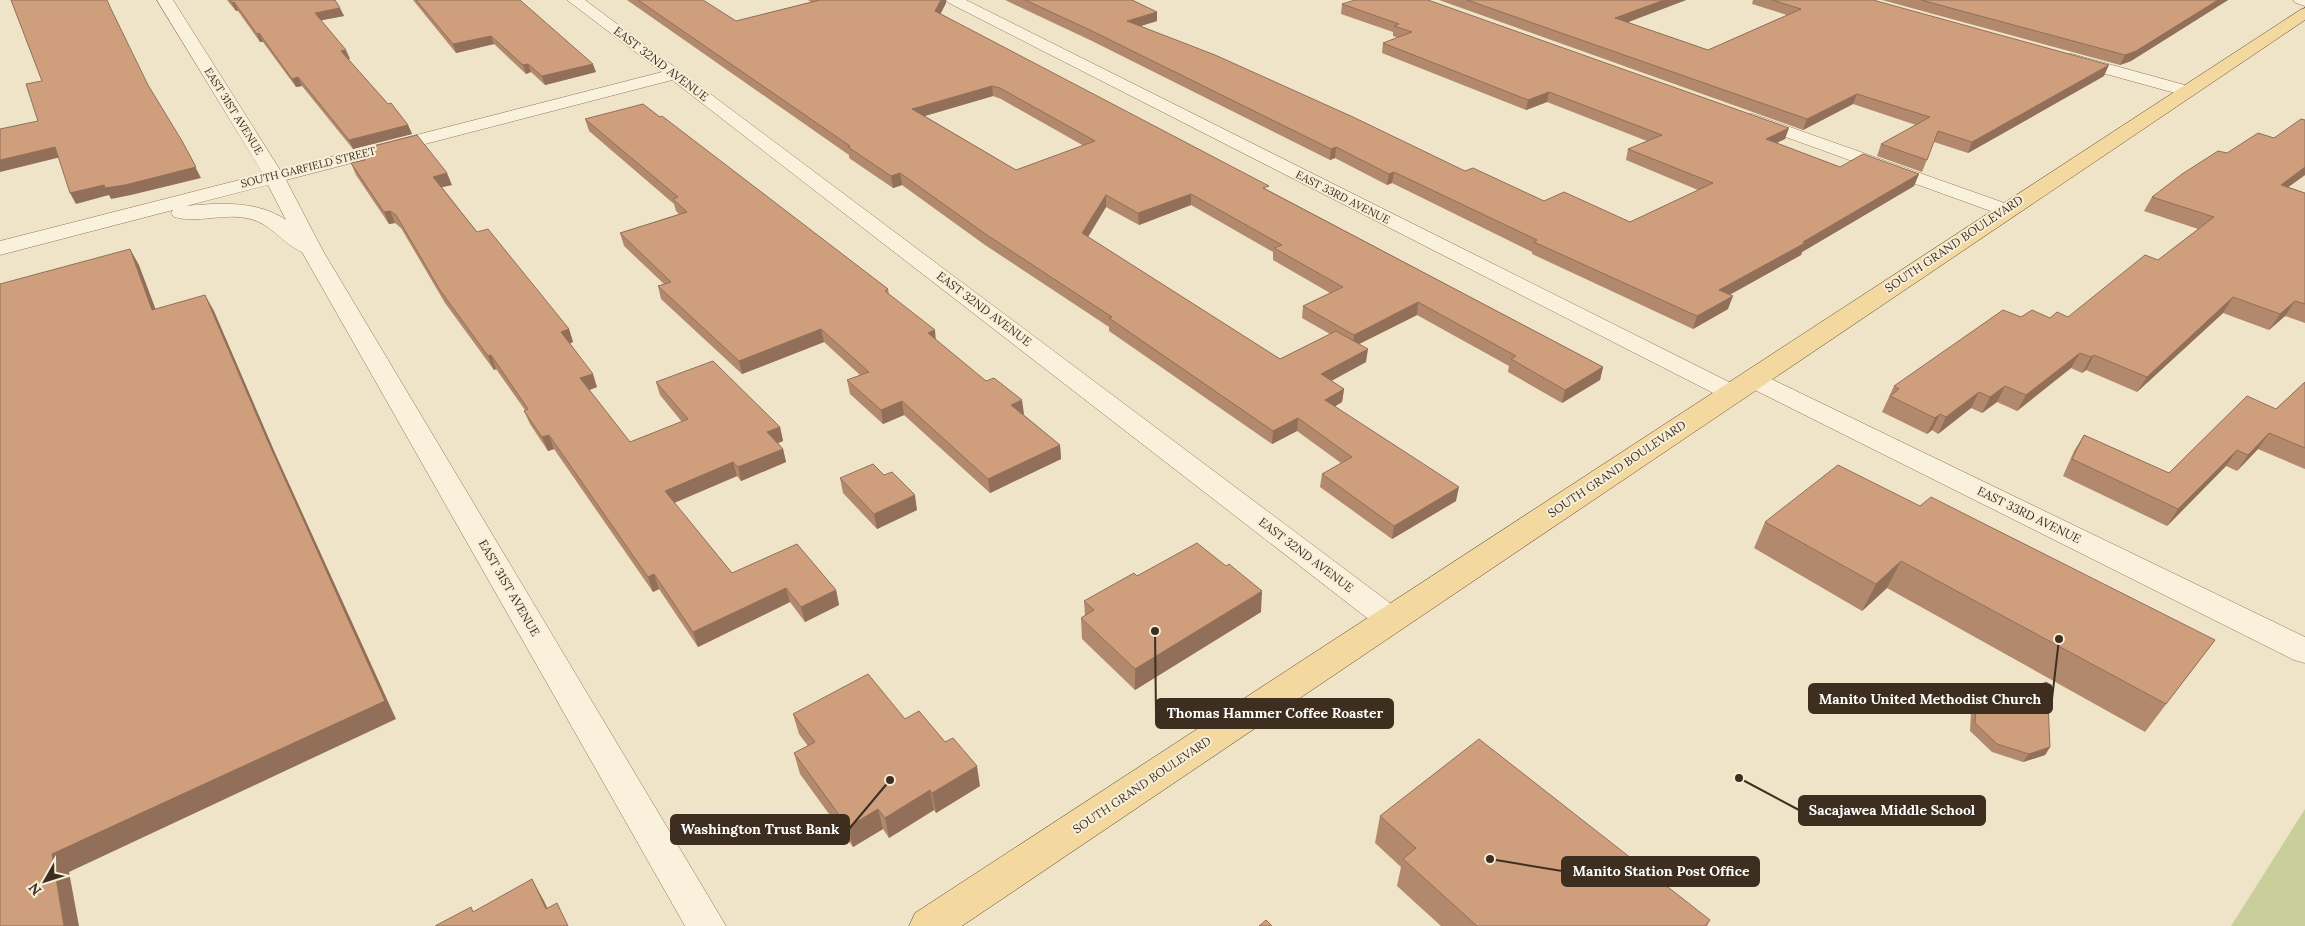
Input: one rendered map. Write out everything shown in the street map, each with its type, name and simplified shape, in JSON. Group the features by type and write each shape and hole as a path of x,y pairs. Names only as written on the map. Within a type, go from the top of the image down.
{"main road":[{"name":"SOUTH GRAND BOULEVARD","path":"929,926 2305,12"}],"street":[{"name":"EAST 31ST AVENUE","path":"165,0 274,176 312,251 706,926"},
{"name":"EAST 32ND AVENUE","path":"575,0 675,74 1391,620"},
{"name":"EAST 33RD AVENUE","path":"954,0 1742,386 2305,651"},
{"path":"2300,0 2305,1"},
{"path":"2055,55 2186,91"},
{"name":"SOUTH GARFIELD STREET","path":"0,248 675,74"},
{"path":"1735,113 2006,210"},
{"name":"EAST 31ST AVENUE","path":"90,224 207,210 237,211 265,216 312,251"}],"green space":[{"path":"2305,809 2305,926 2231,926"}],"building":[{"path":"11,0 107,0 148,85 196,167 125,185 105,188 104,185 70,193 55,147 0,160 0,129 38,121 26,84 42,81"},
{"path":"230,0 335,0 340,8 315,13 346,50 341,51 388,104 391,103 408,125 349,140 298,77 292,79 259,33 257,34 234,2 232,3"},
{"path":"416,0 520,0 593,64 542,76 528,64 523,65 491,36 453,44"},
{"path":"638,0 703,0 736,21 820,0 941,0 935,11 1269,186 1263,188 1603,367 1565,390 1511,359 1516,356 1418,302 1354,335 1303,306 1343,287 1274,248 1282,245 1191,194 1138,213 1106,195 1082,233 1280,359 1336,331 1368,349 1321,374 1344,389 1325,400 1459,487 1394,526 1322,474 1352,457 1298,418 1273,431 1109,318 1112,317 984,233 900,173 891,176 848,147 850,146","holes":["992,86 1000,88 1095,141 1016,170 912,109"]},
{"path":"1025,0 1132,0 1157,12 1127,21 1215,55 1353,117 1465,171 1473,168 1544,201 1564,192 1630,222 1713,183 1628,149 1662,135 1549,92 1528,100 1383,43 1412,32 1394,26 1399,24 1342,4 1355,0 1428,0 1789,128 1766,139 1840,167 1863,154 1919,174 1803,242 1805,243 1719,290 1733,296 1697,316 1534,242 1537,240 1394,172 1389,174 1336,147 1331,149"},
{"path":"1467,0 1664,0 1615,18 1708,50 1801,9 1772,0 1873,0 2109,65 1972,142 1938,131 1927,160 1881,144 1930,117 1857,94 1807,119"},
{"path":"1921,0 2218,0 2136,51 2125,55"},
{"path":"643,104 660,117 662,116 888,289 885,291 935,330 928,333 986,381 994,378 1022,400 1011,405 1060,445 988,479 902,401 881,410 847,380 869,372 821,329 739,361 658,286 671,282 620,233 687,212 673,199 678,197 585,119"},
{"path":"2301,119 2305,120 2305,167 2281,185 2305,193 2305,304 2295,301 2280,314 2233,297 2147,377 2094,355 2091,357 2080,353 2026,395 2005,386 1990,397 1979,392 1946,417 1940,414 1935,418 1890,396 1899,389 1894,386 2003,310 2021,317 2032,310 2050,318 2057,312 2068,317 2145,255 2158,260 2214,217 2152,197 2182,174 2218,151 2227,153 2258,133 2274,138"},
{"path":"417,135 447,173 433,177 477,232 488,229 569,329 561,332 593,374 580,378 630,442 688,419 656,382 713,361 780,427 767,432 783,449 738,467 733,462 665,491 732,573 797,544 836,590 801,607 786,588 693,632 654,574 648,577 549,435 542,437 524,411 528,409 491,355 488,356 440,290 396,215 390,211 384,212 351,163 365,160 358,150"},
{"path":"130,249 152,310 205,295 266,437 385,701 52,854 64,926 0,926 0,284"},
{"path":"2305,382 2305,448 2269,433 2248,455 2237,450 2178,509 2072,459 2084,435 2169,473 2247,396 2276,409"},
{"path":"873,464 884,475 892,472 915,495 874,514 840,478"},
{"path":"1838,465 1920,506 1931,497 2215,640 2166,704 1901,561 1876,584 1765,522"},
{"path":"1197,543 1226,566 1229,564 1262,591 1135,669 1081,618 1094,610 1084,601 1134,573 1137,576"},
{"path":"868,674 905,719 919,711 945,742 953,738 977,766 932,793 930,790 885,818 878,809 848,827 794,753 815,742 793,714"},
{"path":"2047,682 2050,747 2029,754 1997,744 1975,723 1976,704"},
{"path":"1479,739 1710,920 1705,926 1477,926 1403,859 1416,848 1380,816"},
{"path":"532,879 546,909 557,903 568,926 435,926 471,907 473,912"},
{"path":"1266,920 1272,926 1259,926"}],"place":[{"name":"Thomas Hammer Coffee Roaster","path":"1155,631"},
{"name":"Manito United Methodist Church","path":"2059,639"},
{"name":"Sacajawea Middle School","path":"1739,778"},
{"name":"Washington Trust Bank","path":"890,780"},
{"name":"Manito Station Post Office","path":"1490,859"}]}
